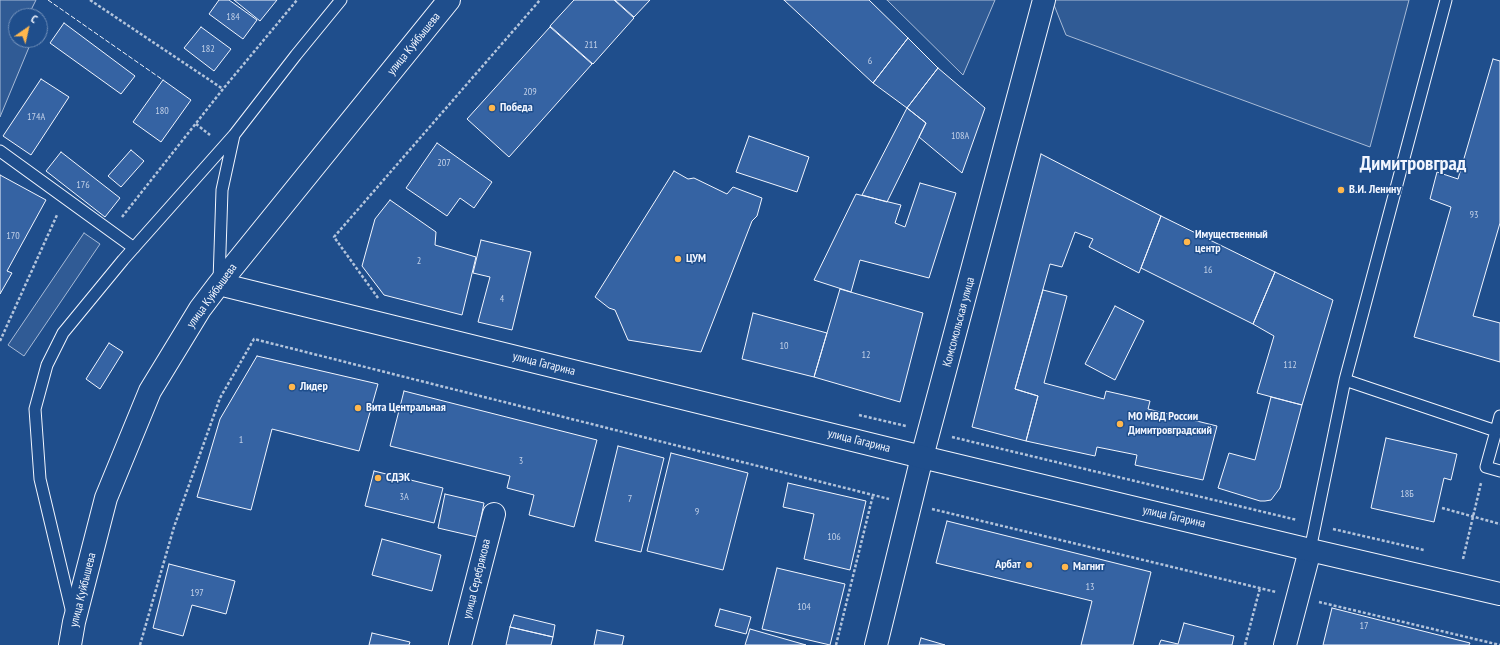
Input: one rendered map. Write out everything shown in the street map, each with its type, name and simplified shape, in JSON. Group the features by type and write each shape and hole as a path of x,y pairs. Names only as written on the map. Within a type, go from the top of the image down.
{"main road":[{"name":"улица Куйбышева","path":"70,645 74,622 106,498 150,391 200,310 219,284 449,0"},
{"name":"Комсомольская улица","path":"876,645 922,457 1044,0"},
{"name":"улица Гагарина","path":"219,284 922,457 1500,594"},
{"name":"улица Серебрякова","path":"460,645 494,514"},
{"path":"1285,645 1310,550"}],"lane":[{"path":"74,622 40,480 35,409 47,364 63,333 134,248 234,135 341,0"},
{"path":"1310,550 1346,380 1446,0"},
{"path":"219,284 222,190 234,135"},
{"path":"0,151 134,248"},
{"path":"1346,380 1496,431"},
{"path":"1500,416 1486,467 1500,471"}],"path":[{"path":"90,0 223,89"},
{"path":"110,231 223,89 297,0"},
{"path":"380,300 334,237 540,0"},
{"path":"196,124 215,139"},
{"path":"0,341 60,209"},
{"path":"140,645 174,527 220,398 254,339 911,504 1500,645"},
{"path":"852,413 1424,550"},
{"path":"1463,559 1472,517 1486,467"},
{"path":"836,645 872,494"},
{"path":"1442,508 1500,524"},
{"path":"1455,557 1470,561"},
{"path":"1245,645 1260,588"}],"shaded area":[{"path":"0,0 36,0 32,8 8,8 8,48 29,48 0,117"},
{"path":"887,0 995,0 963,75"},
{"path":"1055,0 1409,0 1370,147 1066,35 1054,5"},
{"path":"84,233 100,244 24,356 8,345"}],"building":[{"path":"219,0 229,0 257,20 243,39 209,14"},
{"path":"234,0 277,0 260,21"},
{"path":"574,0 614,0 634,18 593,64 550,26"},
{"path":"615,0 650,0 634,17"},
{"path":"784,0 869,0 908,38 873,83"},
{"path":"64,23 135,76 121,94 50,43"},
{"path":"201,27 231,49 214,71 184,48"},
{"path":"550,27 592,64 509,157 467,119"},
{"path":"908,38 938,68 907,108 873,83"},
{"path":"1493,59 1500,61 1500,223 1473,316 1500,323 1500,362 1414,337 1451,207 1430,199 1437,172 1458,179"},
{"path":"938,68 985,108 962,173 919,137 926,123 907,108"},
{"path":"41,79 69,97 31,155 3,136"},
{"path":"163,80 191,100 161,142 133,122"},
{"path":"907,108 926,123 887,202 862,195"},
{"path":"749,136 809,157 797,192 736,172"},
{"path":"437,143 492,182 474,208 460,198 447,216 406,188"},
{"path":"131,150 144,161 121,187 108,176"},
{"path":"61,152 120,198 105,217 46,171"},
{"path":"1041,154 1161,216 1139,273 1089,247 1093,239 1075,232 1062,267 1050,264 1015,389 1038,396 1026,441 972,427"},
{"name":"ЦУМ","path":"674,171 688,179 694,178 727,194 733,187 762,198 757,216 752,221 701,352 628,340 615,310 609,308 595,297"},
{"path":"0,175 46,200 7,271 12,273 0,294"},
{"path":"920,183 956,193 929,278 860,260 851,292 814,280 856,194 901,205 895,223 905,227"},
{"path":"390,200 436,232 435,245 476,257 462,315 384,295 362,266 375,219"},
{"path":"1161,216 1275,272 1253,324 1141,268"},
{"path":"481,240 531,252 512,330 478,322 490,277 473,273"},
{"path":"1275,272 1333,300 1302,405 1257,393 1274,336 1253,324"},
{"path":"840,289 923,313 900,402 814,377"},
{"path":"1043,290 1067,296 1044,383 1104,399 1106,391 1150,401 1148,409 1217,426 1203,480 1135,465 1137,455 1097,447 1095,456 1026,441 1038,396 1015,389"},
{"path":"1115,306 1144,321 1115,380 1085,364"},
{"path":"753,313 827,333 814,377 742,359"},
{"path":"109,343 123,352 100,389 86,379"},
{"path":"257,356 378,384 359,451 272,429 251,510 197,497 220,419"},
{"path":"404,391 597,440 574,527 529,515 534,495 507,488 510,476 390,446"},
{"path":"1271,397 1302,405 1280,488 1271,500 1260,501 1218,488 1229,453 1255,460"},
{"path":"1386,438 1457,454 1451,480 1444,478 1434,522 1371,508"},
{"path":"618,446 664,458 641,552 595,541"},
{"path":"671,453 748,473 723,570 647,551"},
{"path":"374,471 443,488 434,523 365,506"},
{"path":"788,483 866,501 850,570 804,559 814,514 783,507"},
{"path":"445,494 484,503 477,537 438,528"},
{"path":"947,521 1151,572 1133,645 1081,645 1092,601 936,563"},
{"path":"382,539 441,555 432,591 372,575"},
{"path":"169,564 235,581 226,614 192,605 183,636 153,628"},
{"path":"777,568 845,584 830,645 762,629"},
{"path":"1332,608 1470,643 1469,645 1323,645"},
{"path":"720,609 751,617 746,634 715,626"},
{"path":"514,615 555,625 553,637 510,627"},
{"path":"1184,623 1234,636 1232,645 1159,645 1161,640 1178,644"},
{"path":"510,627 553,637 551,645 506,645"},
{"path":"750,629 806,645 745,645"},
{"path":"597,630 624,636 622,645 594,645"},
{"path":"372,633 410,642 409,645 369,645"},
{"path":"921,638 945,645 919,645"}],"fence":[{"path":"48,0 163,80"}],"place":[{"name":"Победа","path":"492,108"},
{"name":"В.И. Ленину","path":"1341,190"},
{"name":"Имущественный центр","path":"1187,242"},
{"name":"ЦУМ","path":"678,259"},
{"name":"Лидер","path":"292,387"},
{"name":"Вита Центральная","path":"358,408"},
{"name":"МО МВД России Димитровградский","path":"1120,424"},
{"name":"СДЭК","path":"378,478"},
{"name":"Арбат","path":"1029,565"},
{"name":"Магнит","path":"1065,567"}],"district":[{"name":"Димитровград","path":"1413,164"}]}
